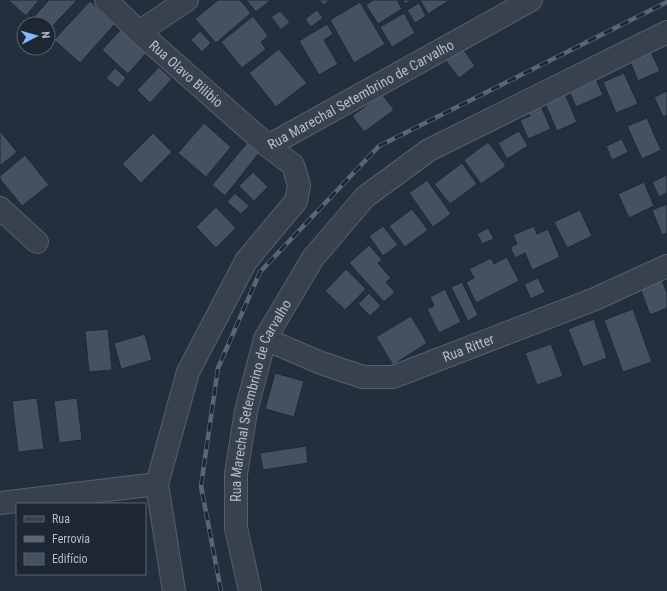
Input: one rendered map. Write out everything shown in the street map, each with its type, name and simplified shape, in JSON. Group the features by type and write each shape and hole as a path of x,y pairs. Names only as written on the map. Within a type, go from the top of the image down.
{"street":[{"name":"Rua Olavo Bilibio","path":"106,0 139,32 268,146"},
{"path":"139,32 187,0"},
{"name":"Rua Marechal Setembrino de Carvalho","path":"174,591 157,484 188,372 246,262 296,201 299,185 293,164 268,146 530,0"},
{"name":"Rua Marechal Setembrino de Carvalho","path":"250,591 236,528 236,474 246,411 265,339 313,258 365,197 429,150 667,32"},
{"path":"0,208 37,242"},
{"name":"Rua Ritter","path":"265,339 321,363 363,377 393,377 587,302 667,266"},
{"path":"0,503 157,484"}],"building":[{"path":"8,0 39,0 26,16"},
{"path":"49,0 77,0 56,22 56,16 35,16"},
{"path":"218,0 240,0 251,13 216,43 195,19"},
{"path":"246,0 271,0 256,12"},
{"path":"319,0 330,0 323,5"},
{"path":"373,0 397,0 402,9 378,24 366,5"},
{"path":"403,0 411,0 405,4"},
{"path":"420,0 450,0 428,14"},
{"path":"90,1 115,24 80,63 56,42 56,38"},
{"path":"360,2 385,44 354,63 330,20"},
{"path":"419,3 426,16 415,23 407,10"},
{"path":"317,10 323,18 311,27 305,19"},
{"path":"280,11 290,22 281,30 271,17"},
{"path":"404,13 415,33 392,47 380,27"},
{"path":"253,16 268,36 261,42 266,49 242,68 221,42"},
{"path":"327,24 333,34 324,40 338,64 319,75 299,41"},
{"path":"123,27 149,50 128,74 102,50"},
{"path":"200,31 211,43 202,52 191,40"},
{"path":"459,43 475,66 459,78 442,56"},
{"path":"279,49 307,83 276,107 249,73"},
{"path":"651,52 660,71 638,81 630,61"},
{"path":"159,67 172,79 150,103 137,90"},
{"path":"115,68 126,78 118,88 106,78"},
{"path":"624,73 638,104 616,113 603,82"},
{"path":"596,79 603,95 576,107 569,91"},
{"path":"667,91 667,115 663,117 654,97"},
{"path":"564,92 577,122 557,131 544,101"},
{"path":"382,94 394,110 364,132 352,116"},
{"path":"541,106 551,129 528,139 520,120 530,116 528,112"},
{"path":"647,118 661,150 642,159 627,126"},
{"path":"204,123 231,147 206,177 178,153"},
{"path":"0,131 17,152 0,166"},
{"path":"519,131 528,146 507,159 498,143"},
{"path":"153,133 172,152 141,183 122,164"},
{"path":"622,139 628,152 612,160 606,146"},
{"path":"488,142 506,166 481,184 464,160"},
{"path":"247,143 259,153 225,196 212,185"},
{"path":"25,155 49,185 22,206 0,179 0,176"},
{"path":"462,163 477,184 450,204 434,184"},
{"path":"253,172 268,187 254,201 239,186"},
{"path":"667,175 667,193 659,197 652,182"},
{"path":"427,180 451,214 433,227 409,193"},
{"path":"644,182 654,206 629,218 618,194"},
{"path":"235,193 249,206 241,214 227,202"},
{"path":"667,204 667,233 662,235 652,210"},
{"path":"216,207 236,228 216,248 196,227"},
{"path":"412,209 428,230 405,247 389,226"},
{"path":"580,210 592,236 567,248 554,222"},
{"path":"383,226 398,245 383,256 369,236"},
{"path":"534,226 537,234 548,229 560,257 532,270 525,253 515,258 510,247 517,244 513,235"},
{"path":"488,228 494,239 482,244 477,234"},
{"path":"369,245 382,260 378,263 391,278 386,282 395,292 384,302 349,263"},
{"path":"507,257 519,281 476,303 466,282 474,278 469,269 491,258 494,264"},
{"path":"346,269 366,289 345,310 325,291"},
{"path":"661,277 667,293 667,308 650,315 639,285"},
{"path":"538,278 545,292 531,299 524,284"},
{"path":"462,282 478,315 468,321 451,287"},
{"path":"445,289 461,322 439,333 427,309 434,306 430,297"},
{"path":"369,293 381,306 370,316 358,304"},
{"path":"633,309 652,362 623,372 604,320"},
{"path":"411,316 427,343 393,365 376,337"},
{"path":"594,319 607,358 583,367 568,329"},
{"path":"108,329 112,370 89,372 85,331"},
{"path":"145,334 152,360 121,369 114,343"},
{"path":"551,344 563,376 537,385 525,353"},
{"path":"275,373 304,381 294,417 265,409"},
{"path":"37,398 44,449 18,452 12,401"},
{"path":"77,398 82,440 59,443 54,401"},
{"path":"306,446 308,463 263,470 260,453"}],"railway":[{"path":"221,591 201,486 218,368 260,272 379,146 667,2"}]}
